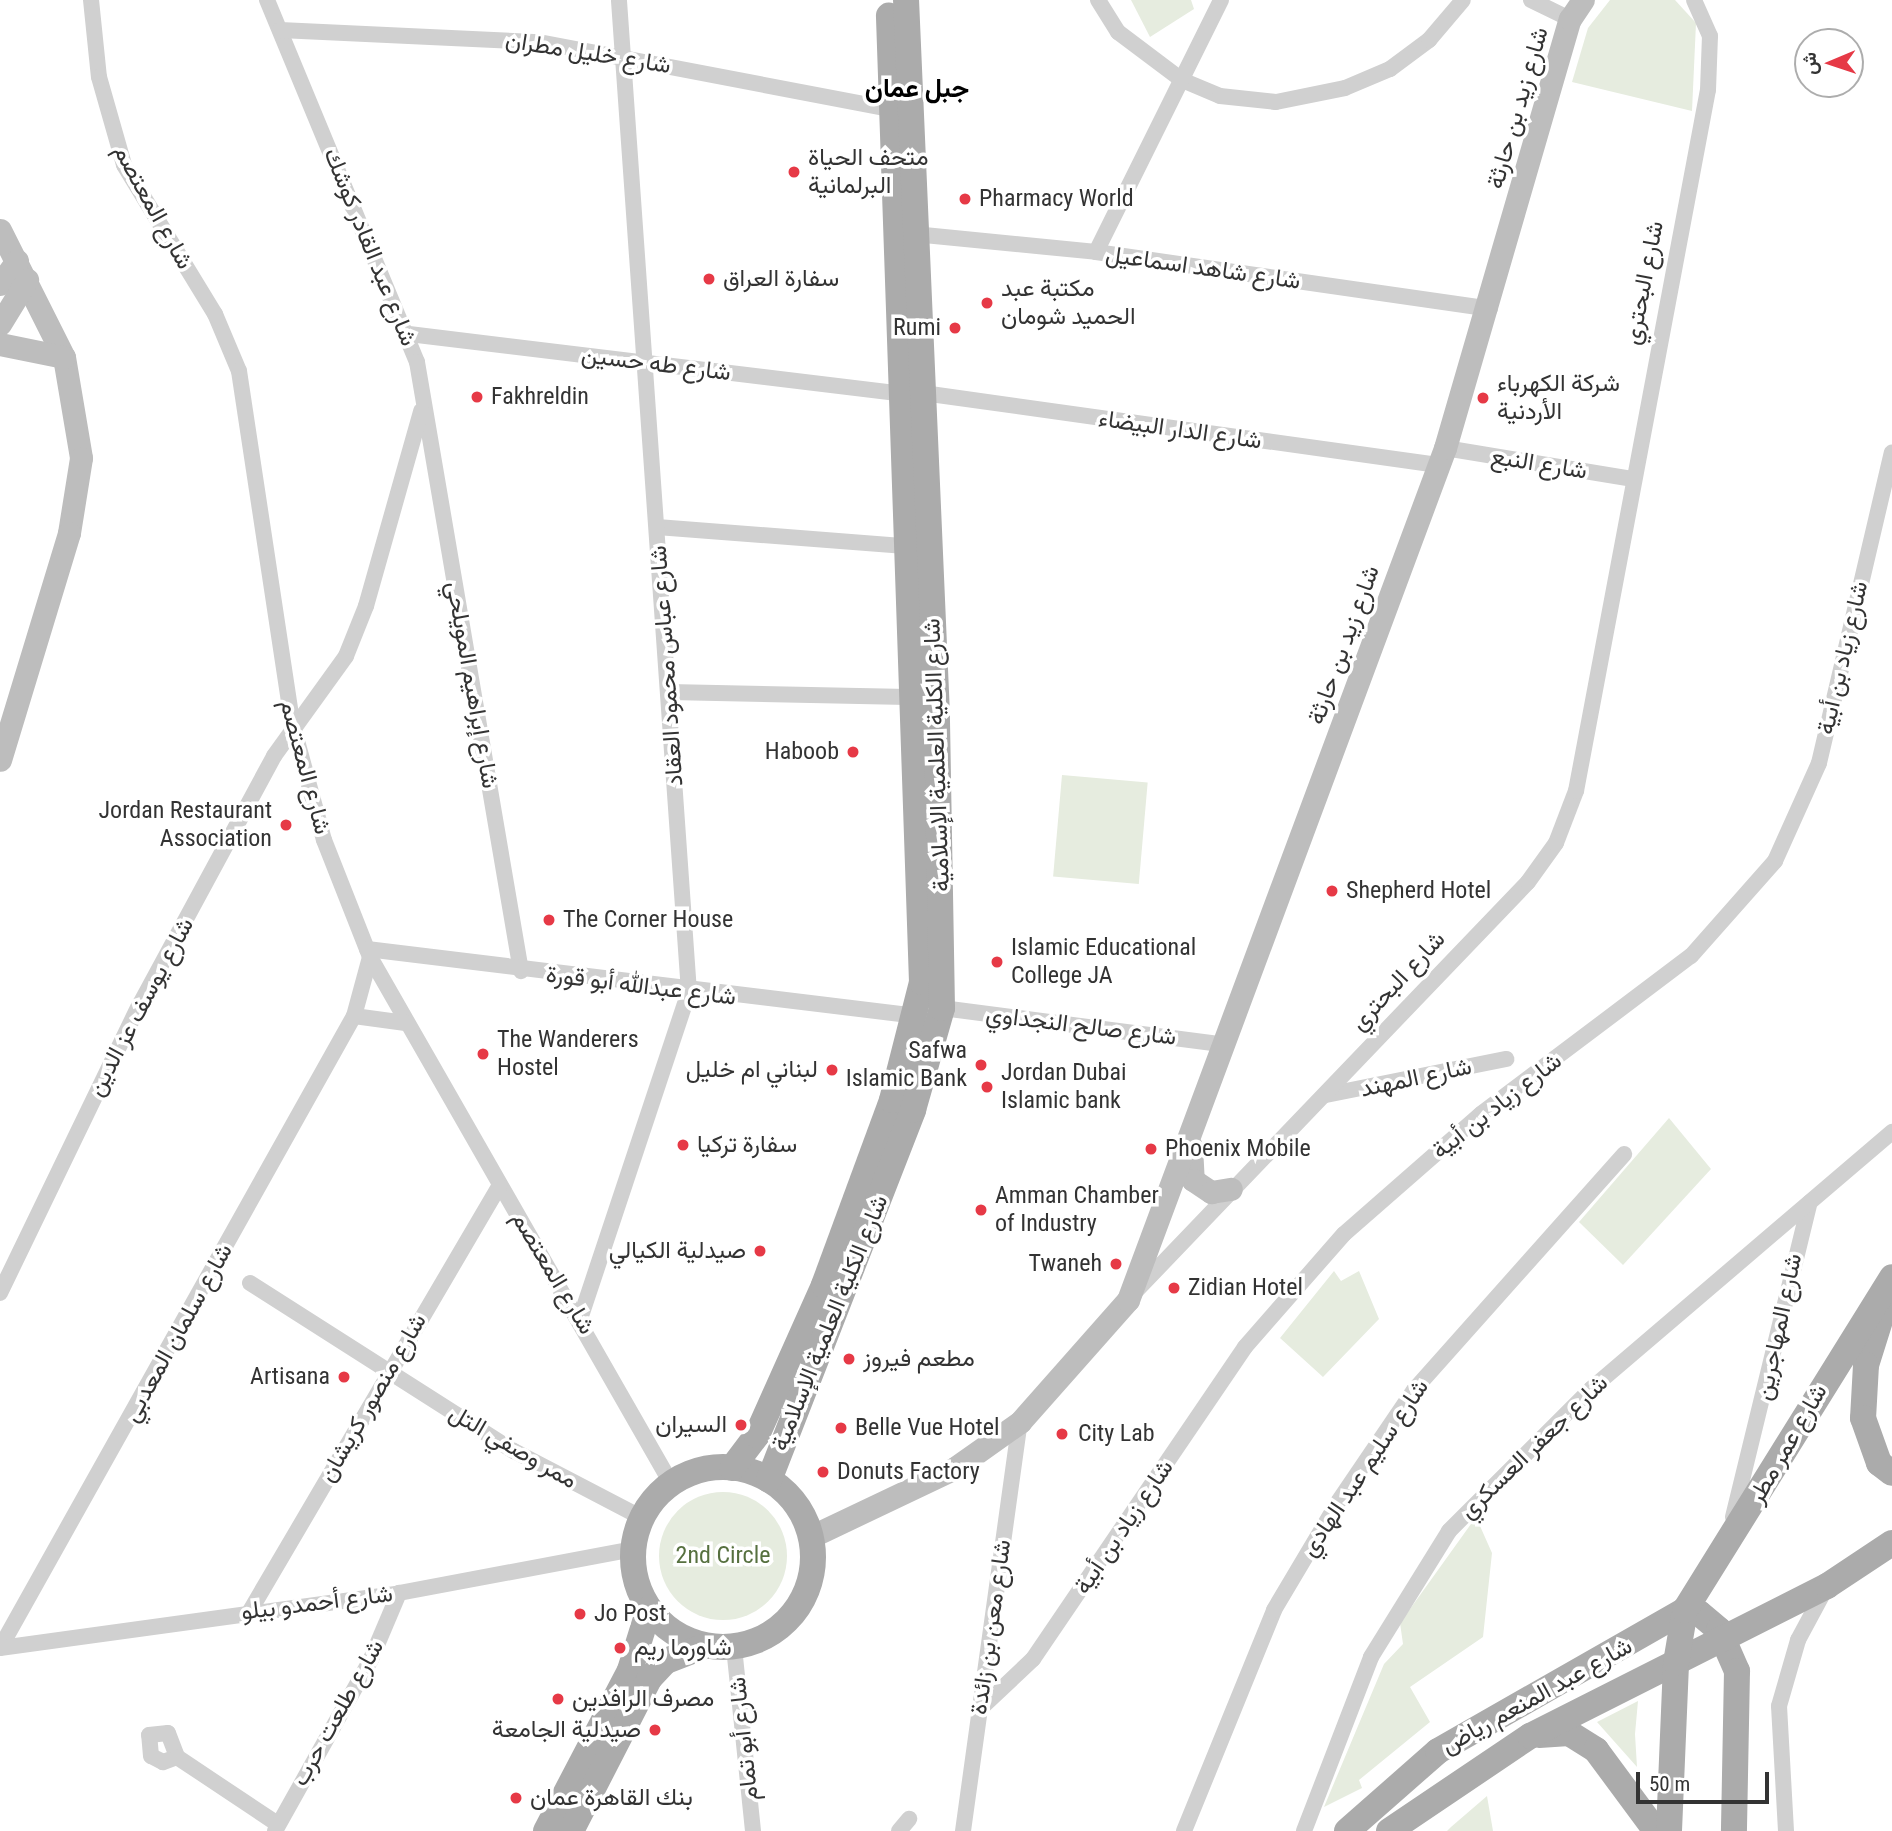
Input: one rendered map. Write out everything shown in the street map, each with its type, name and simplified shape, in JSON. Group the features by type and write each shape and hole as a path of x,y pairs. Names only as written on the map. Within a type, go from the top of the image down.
{"main road":[{"name":"شارع الكلية العلمية الإسلامية","path":"769,1480 913,1110 942,1008 913,394 891,109 888,0"},
{"name":"شارع الكلية العلمية الإسلامية","path":"732,1468 757,1435 824,1285 917,1016 922,982 908,697 905,546 913,394 915,234 906,0"},
{"name":"شارع عمر مطر","path":"1695,1613 1721,1556 1892,1277"},
{"path":"1892,1286 1862,1392 1868,1440 1892,1473"},
{"path":"571,1831 649,1679 666,1661 705,1646 734,1647 771,1633 800,1602 813,1559 810,1537 788,1495 769,1480 732,1468 700,1470 671,1483 642,1518 633,1549 649,1609 665,1626 705,1646"},
{"name":"شارع عبد المنعم رياض","path":"1389,1831 1530,1736 1827,1586 1892,1543"},
{"path":"547,1831 630,1670 649,1609"},
{"path":"1669,1831 1676,1663 1695,1613 1725,1638 1740,1688 1734,1831"},
{"name":"شارع عبد المنعم رياض","path":"1346,1831 1438,1751 1695,1613"},
{"path":"1530,1736 1581,1738 1656,1831"}],"street":[{"name":"شارع المعتصم","path":"91,0 99,77 124,165 215,314 239,372 293,726 324,840 368,953 499,1186 581,1316 671,1483"},
{"name":"شارع عبد القادر كوشك","path":"267,0 409,334 423,398 366,606 346,656 293,726"},
{"name":"شارع عباس محمود العقاد","path":"581,1316 689,992 657,527 649,363 619,0"},
{"path":"1098,0 1118,32 1182,80 1220,96 1276,102 1345,88 1390,69 1429,40 1463,0"},
{"path":"1096,252 1221,0"},
{"path":"1531,0 1570,19"},
{"name":"شارع زيد بن حارثة","path":"1128,1300 1191,1135 1221,1044 1442,457 1490,309 1570,19 1584,0"},
{"name":"شارع البحتري","path":"810,1537 955,1468 1020,1422 1128,1300 1231,1189 1326,1095 1556,843 1576,791 1708,90 1710,36 1694,0"},
{"name":"شارع خليل مطران","path":"281,30 539,42 624,56 891,109"},
{"path":"0,230 64,357 79,428 79,484 45,622 0,760"},
{"name":"شارع شاهد اسماعيل","path":"915,234 1096,252 1490,309"},
{"path":"0,284 22,270"},
{"path":"0,324 22,270"},
{"name":"شارع طه حسين","path":"409,334 913,394"},
{"path":"0,344 64,357"},
{"name":"شارع الدار البيضاء","path":"913,394 1442,457"},
{"name":"شارع إبراهيم المويلحي","path":"423,398 521,971"},
{"name":"شارع زياد بن أبية","path":"981,1709 1033,1659 1245,1347 1344,1234 1481,1114 1691,956 1775,861 1816,772 1892,452"},
{"name":"شارع النبع","path":"1442,457 1633,479"},
{"path":"657,527 905,546"},
{"path":"669,692 908,697"},
{"name":"شارع يوسف عز الدين","path":"0,1293 101,1078 293,726"},
{"name":"شارع عبدالله أبو قورة","path":"368,953 689,992 917,1016"},
{"name":"شارع سلمان المعدبي","path":"0,1648 354,1016 368,953"},
{"name":"شارع صالح النجداوي","path":"942,1008 1221,1044"},
{"path":"354,1016 406,1023"},
{"name":"شارع المهند","path":"1326,1095 1506,1059"},
{"path":"1811,1200 1892,1132"},
{"path":"1191,1135 1193,1180 1210,1192 1231,1189"},
{"name":"شارع سليم عبد الهادي","path":"1184,1831 1274,1610 1338,1502 1415,1390 1624,1154"},
{"name":"شارع منصور كريشان","path":"250,1611 386,1373 499,1186"},
{"name":"شارع المهاجرين","path":"1721,1556 1754,1447 1791,1260 1811,1200"},
{"name":"شارع جعفر العسكري","path":"1304,1831 1371,1657 1449,1531 1540,1435 1811,1200"},
{"name":"ممر وصفي التل","path":"250,1283 386,1373 642,1518"},
{"name":"شارع معن بن زائدة","path":"963,1831 1020,1422"},
{"name":"شارع أحمدو بيلو","path":"0,1648 250,1611 398,1593 633,1549"},
{"path":"1786,1831 1779,1706 1798,1640 1827,1586"},
{"name":"شارع طلعت حرب","path":"276,1827 371,1659 398,1593"},
{"name":"شارع أبو تمام","path":"734,1647 753,1831"},
{"path":"177,1757 276,1827"}],"green space":[{"path":"1131,0 1191,0 1194,9 1150,37"},
{"path":"1610,0 1675,0 1696,23 1692,111 1572,82 1588,28"},
{"path":"1062,775 1148,782 1139,884 1053,877"},
{"path":"1669,1118 1711,1169 1623,1265 1579,1222"},
{"path":"1334,1271 1341,1281 1359,1271 1379,1319 1323,1377 1280,1338"},
{"name":"2nd Circle","path":"723,1492 747,1497 768,1511 782,1532 787,1556 782,1580 768,1601 747,1615 723,1620 699,1615 678,1601 664,1580 659,1556 664,1532 678,1511 699,1497"},
{"path":"1476,1517 1492,1553 1483,1637 1410,1687 1430,1722 1359,1780 1362,1788 1324,1807 1384,1664 1403,1644 1400,1623"},
{"path":"1638,1701 1635,1734 1637,1767 1597,1722"},
{"path":"1487,1796 1493,1831 1447,1831 1451,1827"}],"place":[{"name":"متحف الحياة البرلمانية","path":"794,172"},
{"name":"Pharmacy World","path":"965,199"},
{"name":"سفارة العراق","path":"709,279"},
{"name":"مكتبة عبد الحميد شومان","path":"987,303"},
{"name":"Rumi","path":"955,328"},
{"name":"Fakhreldin","path":"477,397"},
{"name":"شركة الكهرباء الأردنية","path":"1483,398"},
{"name":"Haboob","path":"853,752"},
{"name":"Jordan Restaurant Association","path":"286,825"},
{"name":"Shepherd Hotel","path":"1332,891"},
{"name":"The Corner House","path":"549,920"},
{"name":"Islamic Educational College JA","path":"997,962"},
{"name":"The Wanderers Hostel","path":"483,1054"},
{"name":"Safwa Islamic Bank","path":"981,1065"},
{"name":"لبناني ام خليل","path":"832,1070"},
{"name":"Jordan Dubai Islamic bank","path":"987,1087"},
{"name":"سفارة تركيا","path":"683,1145"},
{"name":"Phoenix Mobile","path":"1151,1149"},
{"name":"Amman Chamber of Industry","path":"981,1210"},
{"name":"صيدلية الكيالي","path":"760,1251"},
{"name":"Twaneh","path":"1116,1264"},
{"name":"Zidian Hotel","path":"1174,1288"},
{"name":"مطعم فيروز","path":"849,1359"},
{"name":"Artisana","path":"344,1377"},
{"name":"السيران","path":"741,1425"},
{"name":"Belle Vue Hotel","path":"841,1428"},
{"name":"City Lab","path":"1062,1434"},
{"name":"Donuts Factory","path":"823,1472"},
{"name":"Jo Post","path":"580,1614"},
{"name":"شاورما ريم","path":"620,1648"},
{"name":"مصرف الرافدين","path":"558,1699"},
{"name":"صيدلية الجامعة","path":"655,1730"},
{"name":"بنك القاهرة عمان","path":"516,1798"}],"district":[{"name":"جبل عمان","path":"917,89"}]}
